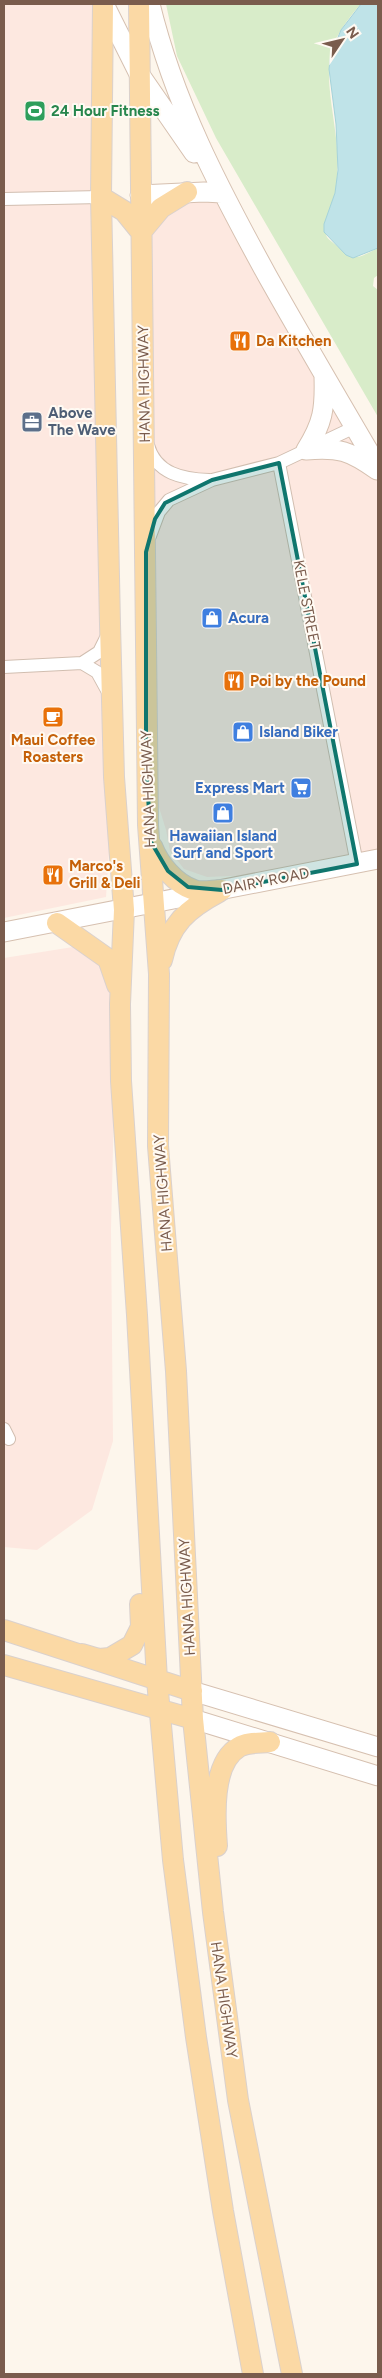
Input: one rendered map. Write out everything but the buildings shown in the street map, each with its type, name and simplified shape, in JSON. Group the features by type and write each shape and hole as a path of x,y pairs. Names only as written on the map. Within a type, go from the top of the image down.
{"main road":[{"name":"HANA HIGHWAY","path":"104,4 102,197 111,699 114,777 124,910 120,1004 121,1081 137,1315 157,1680 173,1860 196,2037 222,2210 253,2374"},
{"name":"HANA HIGHWAY","path":"139,4 138,72 145,433 148,825 159,974 158,1146 176,1371 193,1719 212,1912 238,2100 292,2374"},
{"path":"102,197 124,211 141,232 160,208 187,192"},
{"path":"102,197 140,195"},
{"path":"148,825 154,850 162,865 174,877 196,891 222,890"},
{"path":"159,974 166,940 178,922 199,902 222,890"},
{"path":"56,923 108,959 116,981 120,1004"},
{"path":"4,1630 99,1659 116,1656 132,1645 141,1627 130,1406 137,1315"},
{"path":"82,1654 192,1691"},
{"path":"4,1665 193,1719"},
{"path":"238,2100 238,2035 222,1904 217,1841 218,1778 222,1765 239,1747 270,1742"},
{"path":"222,2210 222,2261 244,2374"}],"street":[{"path":"104,4 138,72 222,194 378,467"},
{"path":"150,4 161,49 175,90 222,194"},
{"path":"140,195 187,192 222,194"},
{"path":"4,199 102,197"},
{"path":"306,450 323,419 325,401 324,374"},
{"path":"146,552 151,530 165,503 212,480 279,463 355,427"},
{"path":"145,433 154,459 165,471 184,478 212,480"},
{"path":"306,450 329,448 342,450 356,456 378,471"},
{"name":"KELE STREET","path":"279,463 357,864"},
{"path":"82,663 102,648 107,639 110,624"},
{"path":"4,667 82,663 100,674 111,699"},
{"name":"DAIRY ROAD","path":"124,910 378,859"},
{"path":"4,932 124,910"},
{"path":"192,1691 378,1747"},
{"path":"193,1719 378,1776"}],"highlighted area":[{"path":"279,463 357,864 222,890 188,887 168,871 151,842 146,765 146,552 155,519 165,503 212,480"}],"shaded area":[{"path":"4,4 103,4 114,777 106,897 4,918"},
{"path":"222,193 378,467 378,859 309,873 207,877 184,869 170,851 166,830 146,765 140,195"},
{"path":"73,947 98,957 117,987 111,1229 113,1441 92,1510 37,1550 4,1547 4,958"}],"green space":[{"path":"166,4 361,4 343,26 331,52 329,81 338,159 336,188 326,221 325,232 328,238 353,257 362,256 378,248 378,275 374,278 373,286 378,290 378,417 216,138 177,56"}],"water":[{"path":"361,4 378,4 378,248 353,258 346,255 324,232 324,224 335,193 338,170 336,124 329,69 331,54 341,30"}],"place":[{"name":"24 Hour Fitness","path":"35,111"},
{"name":"Da Kitchen","path":"240,341"},
{"name":"Above The Wave","path":"32,422"},
{"name":"Acura","path":"212,618"},
{"name":"Poi by the Pound","path":"234,681"},
{"name":"Maui Coffee Roasters","path":"53,717"},
{"name":"Island Biker","path":"243,732"},
{"name":"Express Mart","path":"301,788"},
{"name":"Hawaiian Island Surf and Sport","path":"223,813"},
{"name":"Marco's Grill & Deli","path":"53,875"}]}
